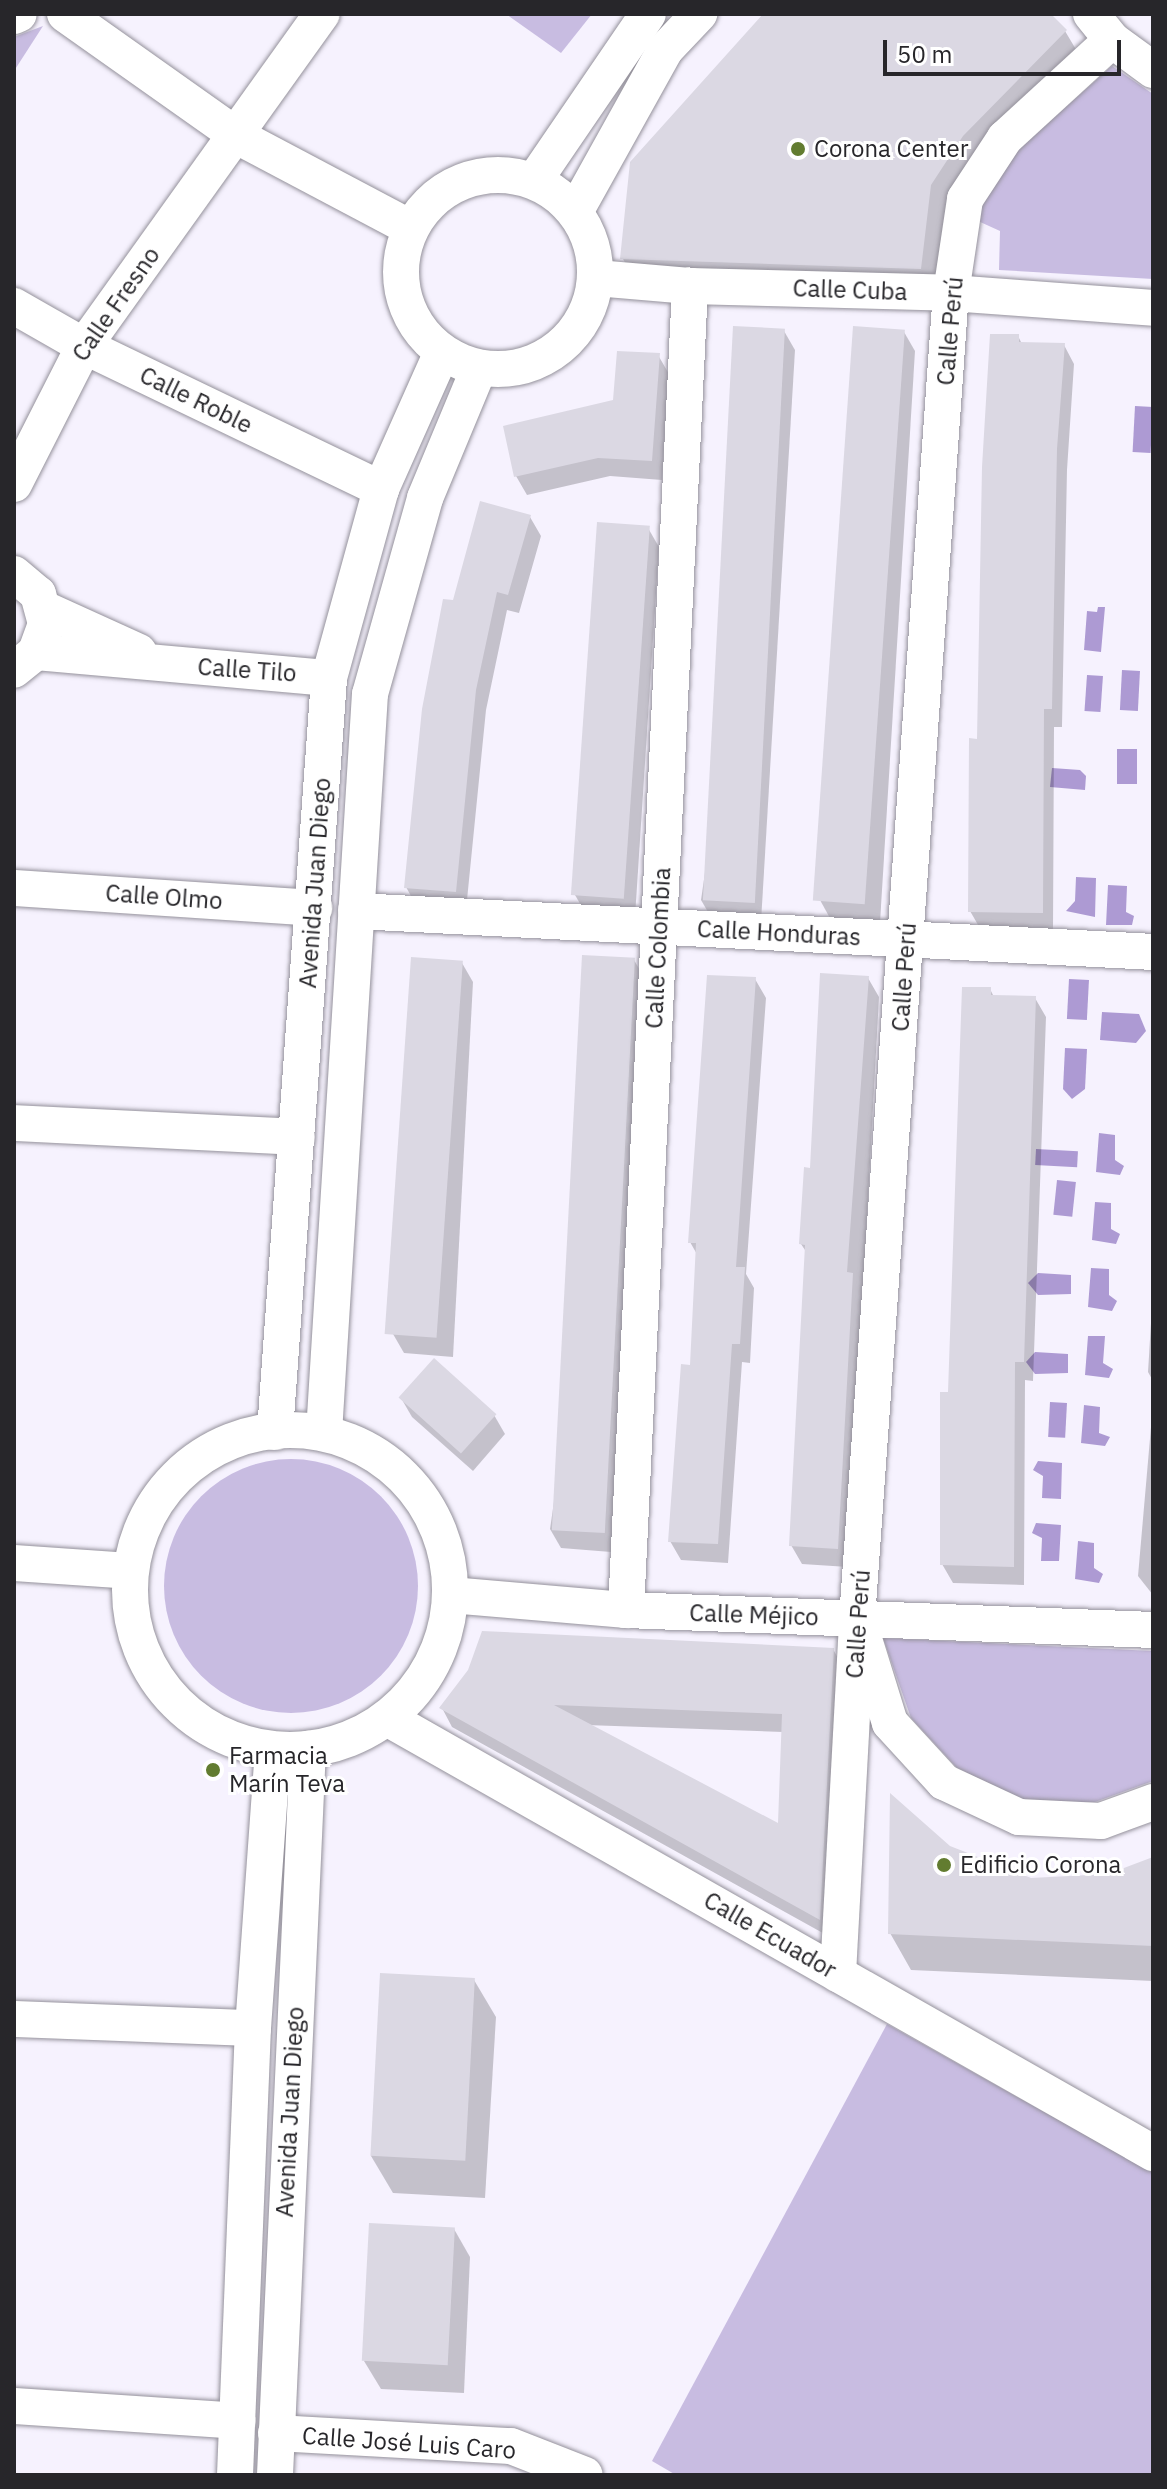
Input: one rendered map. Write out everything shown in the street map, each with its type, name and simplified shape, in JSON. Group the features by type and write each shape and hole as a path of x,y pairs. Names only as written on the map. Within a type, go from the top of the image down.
{"street":[{"path":"65,14 237,136 411,228"},
{"name":"Calle Fresno","path":"14,484 84,346 322,14"},
{"path":"534,181 648,14"},
{"path":"575,212 665,50 699,14"},
{"path":"1101,27 1153,70"},
{"name":"Calle Perú","path":"838,1974 857,1619 951,293 965,199 1005,138 1101,27"},
{"path":"485,175 534,181 575,212 590,240 596,278 580,325 551,354 519,368 479,368 442,352 421,333 405,300 401,261 411,228 429,204 457,184 485,175"},
{"name":"Calle Cuba","path":"596,278 690,286 951,293 1153,308"},
{"name":"Calle Colombia","path":"626,1610 690,286"},
{"name":"Calle Roble","path":"14,306 84,346 381,489"},
{"name":"Avenida Juan Diego","path":"275,1432 329,678 381,489 442,352"},
{"name":"Avenida Juan Diego","path":"324,1433 370,694 425,498 479,368"},
{"path":"14,574 28,583 44,609 43,639 25,661"},
{"name":"Calle Tilo","path":"44,609 166,664"},
{"name":"Calle Tilo","path":"25,661 166,664 329,678"},
{"name":"Calle Olmo","path":"14,888 314,908"},
{"name":"Calle Honduras","path":"356,911 1153,952"},
{"path":"14,1123 297,1137"},
{"path":"275,1432 324,1433 374,1449 416,1490 432,1514 445,1553 451,1595 441,1645 413,1693 387,1718 329,1746 291,1750 247,1746 184,1712 157,1679 130,1613 130,1571 146,1517 191,1463 240,1437 275,1432"},
{"path":"14,1563 130,1571"},
{"name":"Calle Méjico","path":"451,1595 626,1610 1153,1630"},
{"path":"857,1619 890,1723 944,1782 1019,1817 1101,1821 1153,1802"},
{"name":"Calle Ecuador","path":"387,1718 1153,2153"},
{"name":"Avenida Juan Diego","path":"235,2475 253,2028 291,1750"},
{"name":"Avenida Juan Diego","path":"275,2475 291,1750"},
{"path":"14,2019 253,2028"},
{"path":"14,2406 237,2421"},
{"name":"Calle José Luis Caro","path":"276,2433 511,2446 565,2471"}],"shaded area":[{"path":"506,14 592,14 561,53"},
{"path":"43,26 14,71 14,37"},
{"path":"1112,66 1153,94 1153,279 999,270 1000,231 978,221 985,194 1015,152"},
{"path":"1135,406 1153,407 1151,453 1133,452"},
{"path":"1098,607 1105,607 1101,652 1084,650 1087,611 1097,612"},
{"path":"1122,670 1140,671 1138,711 1120,710"},
{"path":"1087,675 1103,676 1100,712 1084,711"},
{"path":"1117,749 1137,749 1137,784 1117,784"},
{"path":"1052,768 1080,770 1086,776 1085,790 1050,787"},
{"path":"1076,877 1096,878 1095,917 1066,911 1075,901"},
{"path":"1108,885 1127,886 1126,912 1134,916 1132,925 1106,925"},
{"path":"1069,979 1089,980 1087,1020 1067,1019"},
{"path":"1102,1012 1139,1014 1146,1031 1136,1043 1100,1040"},
{"path":"1065,1048 1087,1049 1085,1089 1072,1099 1063,1089"},
{"path":"1099,1133 1115,1135 1115,1160 1124,1166 1120,1175 1096,1172"},
{"path":"1036,1149 1078,1151 1077,1167 1035,1165"},
{"path":"1057,1180 1076,1182 1072,1217 1053,1215"},
{"path":"1095,1202 1111,1203 1111,1229 1120,1234 1116,1244 1092,1240"},
{"path":"1091,1268 1109,1269 1109,1295 1117,1301 1112,1311 1088,1307"},
{"path":"1038,1273 1071,1275 1071,1294 1038,1295 1028,1283"},
{"path":"1088,1336 1105,1336 1103,1363 1113,1369 1109,1378 1085,1375"},
{"path":"1035,1352 1068,1354 1068,1373 1035,1374 1026,1362"},
{"path":"1050,1402 1067,1403 1065,1438 1048,1437"},
{"path":"1084,1405 1100,1407 1099,1433 1110,1437 1105,1446 1081,1443"},
{"path":"291,1459 339,1469 381,1496 408,1538 418,1586 408,1634 381,1676 339,1703 291,1713 243,1703 201,1676 174,1634 164,1586 174,1538 201,1496 243,1469"},
{"path":"1038,1461 1062,1463 1061,1499 1042,1498 1043,1476 1033,1470"},
{"path":"1036,1523 1061,1525 1059,1561 1041,1561 1042,1538 1032,1533"},
{"path":"1078,1541 1094,1543 1094,1568 1103,1574 1099,1583 1075,1579"},
{"path":"883,1638 1153,1651 1153,1781 1095,1802 1025,1802 957,1768 911,1718"},
{"path":"887,2024 1153,2173 1153,2475 676,2475 652,2461"}],"building":[{"name":"Corona Center","path":"763,14 1051,14 1067,30 963,136 931,185 921,269 620,259 630,162"},
{"path":"733,326 785,329 755,903 703,900"},
{"path":"853,326 905,330 865,904 813,901"},
{"path":"990,334 1019,334 1019,342 1065,343 1057,449 1052,709 1044,709 1043,913 968,912 969,738 977,739 982,467"},
{"path":"617,351 660,353 652,461 598,458 514,477 503,426 613,400"},
{"path":"480,501 531,515 508,595 497,592 476,690 456,892 404,888 422,709 443,599 453,600"},
{"path":"597,522 650,526 624,899 571,895"},
{"path":"582,955 635,958 605,1533 552,1530"},
{"path":"411,957 463,961 437,1338 385,1334"},
{"path":"820,973 869,976 847,1272 853,1273 838,1549 789,1546 805,1245 799,1244 804,1167 810,1168"},
{"path":"707,975 756,977 736,1267 745,1267 740,1344 732,1344 718,1544 668,1542 681,1364 690,1365 696,1243 688,1243"},
{"path":"962,987 991,987 991,995 1036,996 1024,1362 1015,1362 1014,1567 940,1565 940,1392 948,1392"},
{"path":"434,1358 496,1414 461,1454 399,1397"},
{"path":"482,1631 834,1648 820,1920 439,1708 468,1670","holes":["554,1705 782,1714 778,1823"]},
{"name":"Edificio Corona","path":"890,1793 950,1846 1031,1878 1108,1874 1153,1857 1153,1946 888,1934"},
{"path":"380,1973 475,1978 465,2161 370,2156"},
{"path":"369,2223 455,2228 448,2365 362,2361"}],"place":[{"name":"Corona Center","path":"798,149"},
{"name":"Farmacia Marín Teva","path":"213,1770"},
{"name":"Edificio Corona","path":"944,1865"}]}
